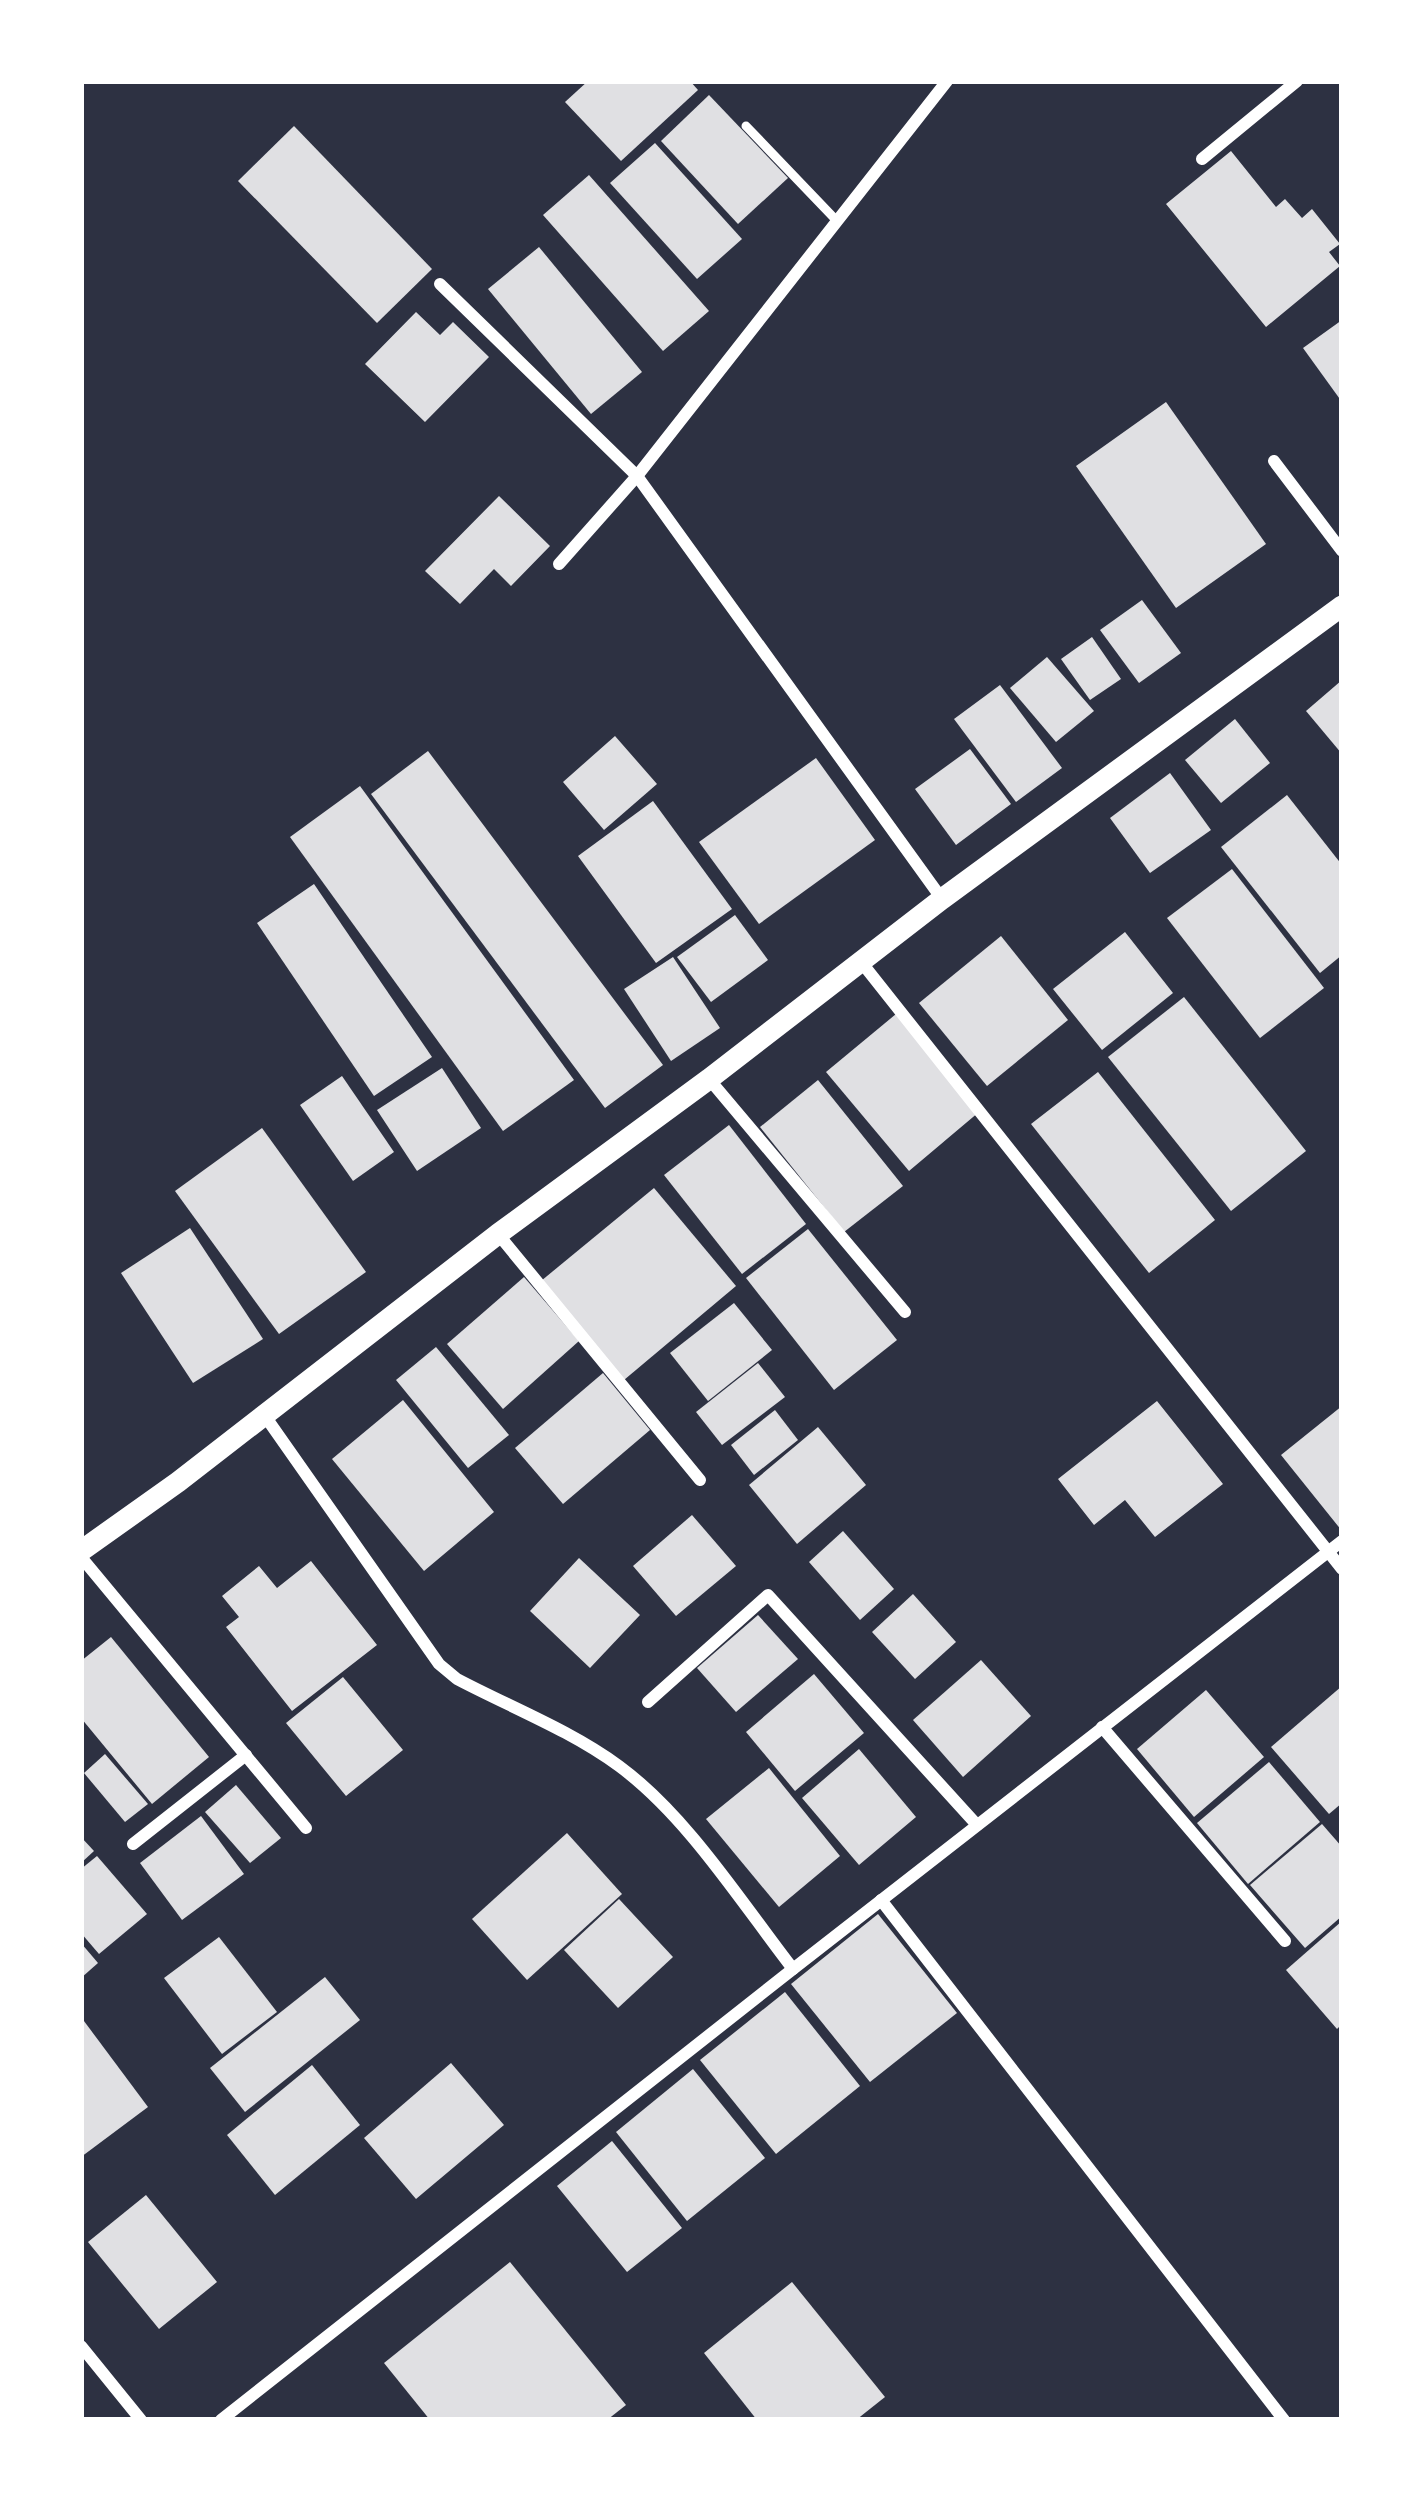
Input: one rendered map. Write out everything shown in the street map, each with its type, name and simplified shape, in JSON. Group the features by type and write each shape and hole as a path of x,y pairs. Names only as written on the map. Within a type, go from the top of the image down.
{"street":[{"path":"559,564 638,476 947,81"},
{"path":"1202,159 1297,81"},
{"path":"440,284 638,476 942,898"},
{"path":"1274,460 1342,551"},
{"path":"306,1828 81,1554 942,898 1342,606"},
{"path":"862,963 1342,1569"},
{"path":"709,1079 904,1312"},
{"path":"498,1234 700,1480"},
{"path":"265,1416 439,1664 457,1679 587,1747 645,1787 677,1820 793,1969"},
{"path":"221,2420 1342,1541"},
{"path":"648,1702 768,1595 977,1825"},
{"path":"1102,1727 1285,1941"},
{"path":"133,1844 246,1755"},
{"path":"881,1900 1284,2420"},
{"path":"84,2355 141,2420"}],"lane":[{"path":"746,125 837,221"}],"building":[{"path":"588,81 690,81 698,90 621,161 565,102"},
{"path":"709,95 788,178 738,224 661,141"},
{"path":"294,126 432,269 377,323 238,181"},
{"path":"655,143 742,239 697,279 610,183"},
{"path":"1231,151 1276,207 1285,199 1302,218 1312,209 1340,244 1329,252 1340,266 1266,327 1166,204"},
{"path":"589,175 709,311 663,351 543,215"},
{"path":"539,247 642,372 591,414 488,289"},
{"path":"416,312 440,335 453,322 489,357 425,422 365,364"},
{"path":"1342,320 1342,402 1303,348"},
{"path":"1166,402 1266,544 1176,608 1076,466"},
{"path":"499,496 550,546 511,586 494,569 460,604 425,571"},
{"path":"1142,600 1181,653 1139,683 1100,630"},
{"path":"1092,637 1121,679 1090,700 1061,659"},
{"path":"1047,657 1094,711 1056,742 1010,688"},
{"path":"1342,680 1342,754 1306,711"},
{"path":"1000,685 1062,768 1016,802 954,719"},
{"path":"1235,719 1270,763 1221,803 1185,760"},
{"path":"615,736 657,784 604,830 563,782"},
{"path":"970,749 1011,804 956,845 915,789"},
{"path":"428,751 663,1065 605,1108 371,794"},
{"path":"816,758 875,840 759,924 699,842"},
{"path":"1170,773 1211,830 1150,873 1110,818"},
{"path":"360,786 574,1080 503,1131 290,837"},
{"path":"1287,795 1342,865 1342,955 1320,973 1221,847"},
{"path":"653,801 732,909 656,963 578,856"},
{"path":"1232,869 1324,988 1260,1038 1167,918"},
{"path":"314,884 432,1057 374,1096 257,923"},
{"path":"735,915 768,960 711,1002 677,957"},
{"path":"1125,932 1173,993 1102,1050 1053,989"},
{"path":"1001,936 1068,1020 987,1086 919,1003"},
{"path":"673,957 720,1028 671,1061 624,989"},
{"path":"1184,997 1306,1151 1231,1211 1108,1057"},
{"path":"896,1014 979,1112 909,1171 826,1072"},
{"path":"442,1068 481,1128 417,1171 377,1110"},
{"path":"1098,1072 1215,1220 1149,1273 1031,1124"},
{"path":"342,1076 394,1152 353,1181 300,1105"},
{"path":"818,1080 903,1186 844,1232 760,1127"},
{"path":"729,1125 806,1224 742,1274 664,1175"},
{"path":"262,1128 366,1272 279,1334 175,1191"},
{"path":"654,1188 736,1286 624,1380 541,1281"},
{"path":"190,1228 263,1339 193,1383 121,1273"},
{"path":"808,1229 897,1340 834,1390 746,1278"},
{"path":"524,1277 579,1341 503,1409 447,1344"},
{"path":"734,1303 772,1350 708,1401 670,1353"},
{"path":"436,1347 509,1435 468,1468 396,1380"},
{"path":"758,1363 785,1397 722,1445 696,1412"},
{"path":"603,1373 650,1430 563,1504 515,1448"},
{"path":"403,1400 494,1512 424,1571 332,1459"},
{"path":"1157,1401 1223,1484 1155,1537 1125,1500 1094,1525 1058,1479"},
{"path":"1342,1406 1342,1531 1281,1455"},
{"path":"775,1410 798,1440 754,1475 731,1445"},
{"path":"818,1427 866,1485 797,1544 749,1485"},
{"path":"692,1515 736,1566 676,1616 633,1566"},
{"path":"843,1531 894,1589 860,1620 809,1562"},
{"path":"579,1558 640,1615 590,1668 530,1611"},
{"path":"311,1561 377,1645 292,1711 226,1627 239,1617 222,1596 259,1566 277,1588"},
{"path":"913,1594 956,1642 915,1679 872,1632"},
{"path":"758,1615 798,1659 736,1712 697,1668"},
{"path":"111,1637 209,1757 152,1804 81,1718 81,1661"},
{"path":"981,1660 1031,1716 963,1777 913,1720"},
{"path":"814,1674 864,1733 795,1791 746,1732"},
{"path":"343,1677 403,1750 346,1796 286,1723"},
{"path":"1342,1686 1342,1803 1329,1814 1271,1747"},
{"path":"1206,1690 1264,1757 1194,1817 1137,1749"},
{"path":"859,1749 916,1817 859,1865 802,1798"},
{"path":"105,1754 148,1804 125,1822 84,1773"},
{"path":"1269,1762 1320,1822 1248,1884 1197,1823"},
{"path":"769,1768 840,1856 779,1907 706,1819"},
{"path":"236,1785 281,1838 250,1863 205,1812"},
{"path":"201,1816 244,1874 182,1920 140,1863"},
{"path":"1322,1824 1342,1847 1342,1916 1305,1948 1250,1885"},
{"path":"567,1833 622,1894 527,1980 472,1919"},
{"path":"81,1837 94,1851 81,1863"},
{"path":"97,1856 147,1914 99,1954 81,1933 81,1869"},
{"path":"619,1899 673,1957 618,2008 564,1950"},
{"path":"878,1914 957,2013 870,2082 791,1984"},
{"path":"1342,1921 1342,2024 1337,2029 1286,1970"},
{"path":"219,1937 277,2012 222,2054 164,1978"},
{"path":"81,1943 98,1963 81,1978"},
{"path":"325,1977 360,2020 245,2112 210,2068"},
{"path":"785,1992 860,2086 776,2154 700,2060"},
{"path":"81,2017 148,2107 81,2157"},
{"path":"451,2063 504,2125 416,2199 364,2138"},
{"path":"312,2065 360,2125 275,2195 227,2135"},
{"path":"693,2069 765,2158 687,2221 616,2132"},
{"path":"612,2141 682,2228 627,2272 557,2186"},
{"path":"146,2195 217,2282 159,2329 88,2242"},
{"path":"510,2262 626,2405 607,2420 430,2420 384,2363"},
{"path":"792,2282 885,2397 856,2420 757,2420 704,2353"}]}
